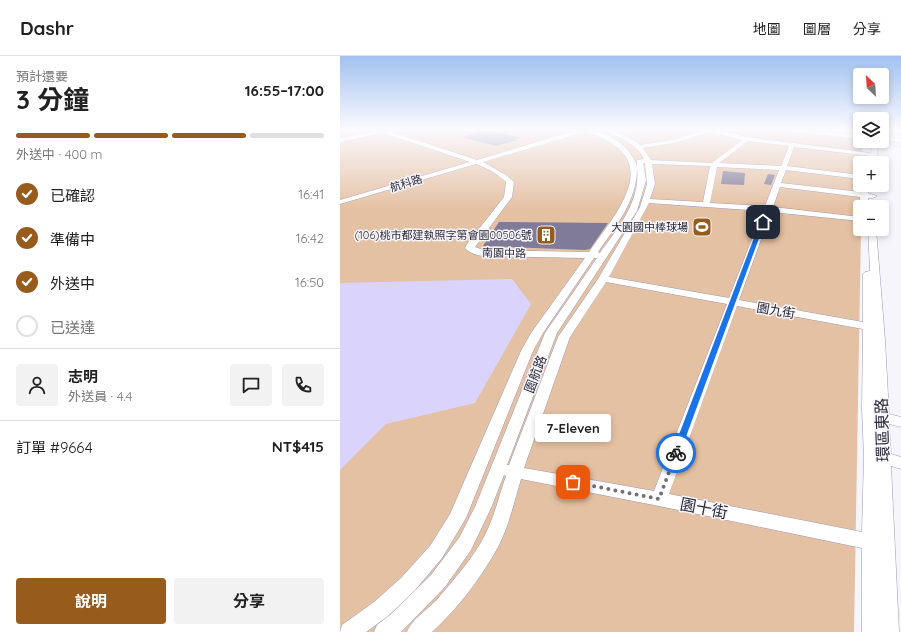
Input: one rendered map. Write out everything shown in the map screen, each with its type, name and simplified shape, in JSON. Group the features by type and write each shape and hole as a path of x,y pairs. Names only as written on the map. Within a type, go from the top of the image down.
{"street":[{"name":"南園中路","path":"464,156 479,161 504,176 510,182 508,197 503,206 471,244 470,248 472,250 483,253 605,254"},
{"name":"航科路","path":"340,202 496,156"},
{"path":"418,632 444,608 470,575 491,542 502,515 515,472 564,337 603,279 605,254 627,202 632,185 634,167 630,156"},
{"name":"園航路","path":"384,632 397,622 438,581 465,544 483,508 551,333 633,211 642,180 644,161 639,156"},
{"path":"349,632 381,609 408,584 436,552 457,518 527,351 537,332 641,215 651,184 643,156"},
{"path":"706,205 714,164 725,156"},
{"path":"659,499 788,156"},
{"path":"644,161 783,168 853,176"},
{"path":"777,185 873,196"},
{"path":"864,192 864,200"},
{"path":"873,192 873,200"},
{"path":"646,201 768,209 853,218"},
{"name":"環區東路","path":"866,236 873,328 882,417 877,457 878,543 872,632"},
{"name":"環區東路","path":"872,236 873,328 869,409 877,457"},
{"name":"園九街","path":"603,279 873,328"},
{"path":"882,417 901,422"},
{"path":"877,457 901,463"},
{"name":"園十街","path":"498,471 515,472 659,499 878,543"},
{"name":"環區東路","path":"878,543 889,632"}],"shaded area":[{"path":"340,156 862,156 853,156 853,192 862,192 861,200 853,200 853,236 861,236 854,632 340,632"},
{"path":"512,279 531,304 475,403 386,424 340,470 340,283"}],"building":[{"path":"723,171 745,173 744,185 721,184"},
{"path":"768,174 775,175 771,185 764,184"},
{"name":"(106)桃市都建執照字第會園00506號","path":"499,222 608,223 590,249 585,250 483,246"}],"way so far":[{"path":"573,482 659,499 676,453"}],"place":[{"name":"大園國中棒球場","path":"702,227"},
{"name":"(106)桃市都建執照字第會園00506號","path":"546,235"},
{"name":"7-Eleven","path":"573,482"}],"route":[{"path":"676,453 763,222"}]}
